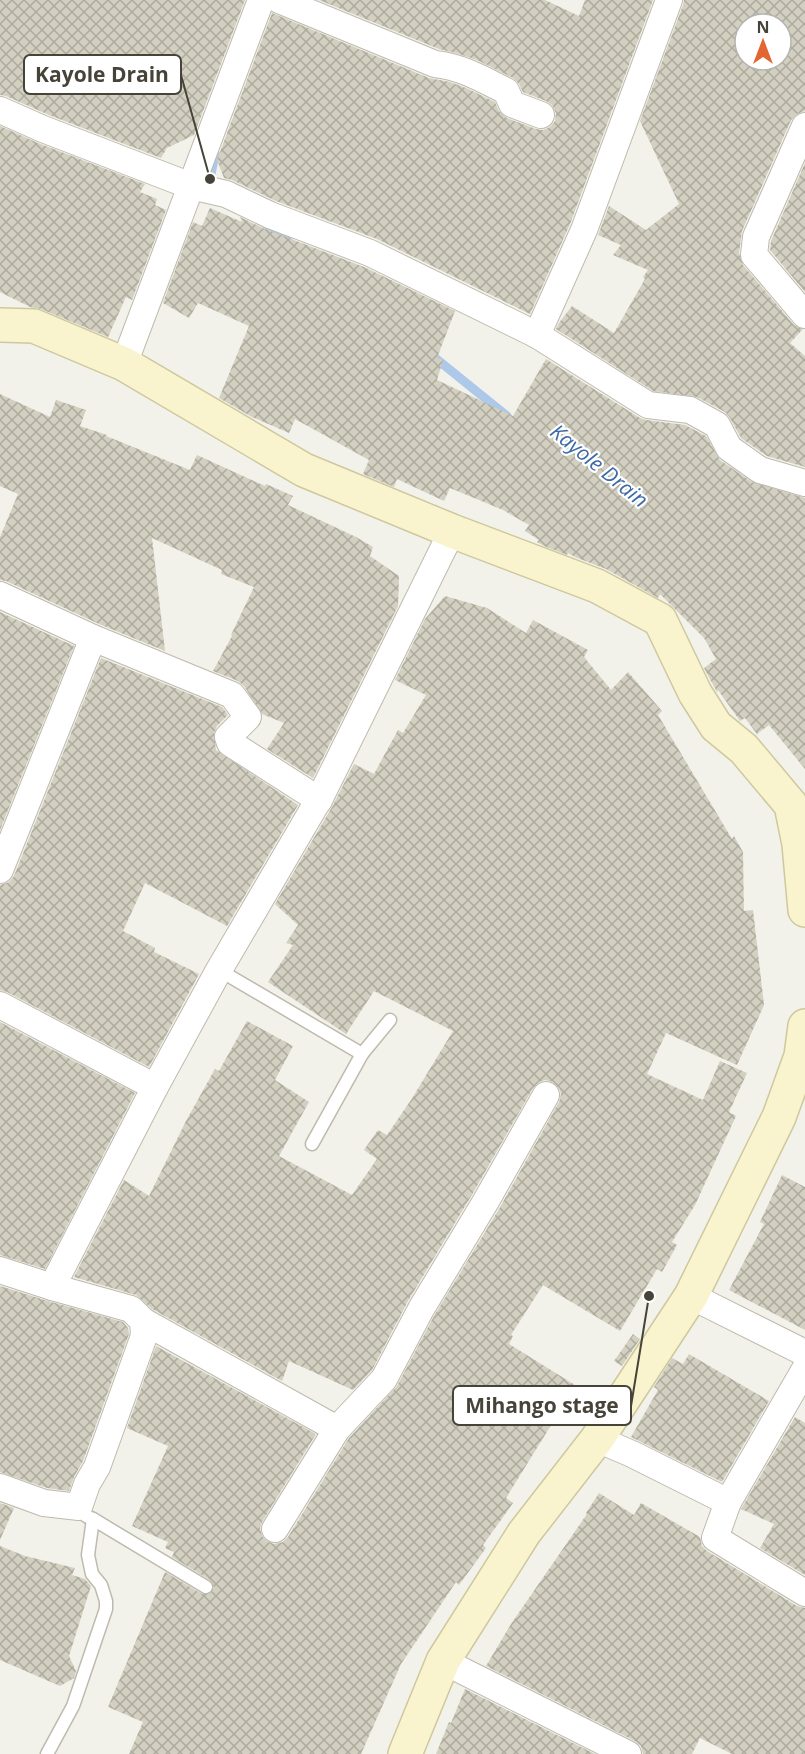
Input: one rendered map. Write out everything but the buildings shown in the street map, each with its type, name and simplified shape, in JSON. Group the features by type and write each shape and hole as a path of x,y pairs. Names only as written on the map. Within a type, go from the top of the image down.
{"street":[{"path":"250,0 255,2 259,0"},
{"path":"124,364 259,0"},
{"path":"279,0 435,64 452,66 472,73 506,91 512,104 541,115"},
{"path":"537,335 584,231 669,0"},
{"path":"0,110 190,186 226,194 270,215 370,253 537,335 648,405 690,410 717,425 729,448 760,470 805,483"},
{"path":"805,126 756,237 754,255 805,315"},
{"path":"0,325 34,326 124,364 304,470 452,531 597,586 660,620 695,693 716,726 744,749 798,805 805,910"},
{"path":"52,1287 155,1087 219,970 320,800 452,531"},
{"path":"0,596 93,638 232,695 248,717 228,736 230,743 320,800"},
{"path":"0,870 93,638"},
{"path":"0,1005 155,1087"},
{"path":"405,1754 443,1661 524,1533 597,1439 691,1296 779,1116 801,1056 805,1026"},
{"path":"276,1529 337,1429 384,1379 421,1309 546,1095"},
{"path":"0,1270 131,1310 143,1321 337,1429"},
{"path":"691,1296 805,1353"},
{"path":"0,1487 44,1503 79,1507 87,1484 97,1467 144,1336 143,1321"},
{"path":"805,1369 728,1502 715,1538 805,1593"},
{"path":"597,1439 728,1502"},
{"path":"443,1661 628,1754"}],"lane":[{"path":"219,970 362,1054"},
{"path":"312,1143 362,1054 390,1020"},
{"path":"57,1505 93,1519 206,1587"},
{"path":"47,1754 73,1706 105,1609 101,1585 92,1574 88,1555 93,1519"}],"waterway":[{"name":"Kayole Drain","path":"215,154 210,179 216,184"},
{"name":"Kayole Drain","path":"265,223 289,242"},
{"name":"Kayole Drain","path":"434,357 507,416"}],"place":[{"name":"Kayole Drain","path":"210,179"},
{"name":"Mihango stage","path":"649,1296"}]}
